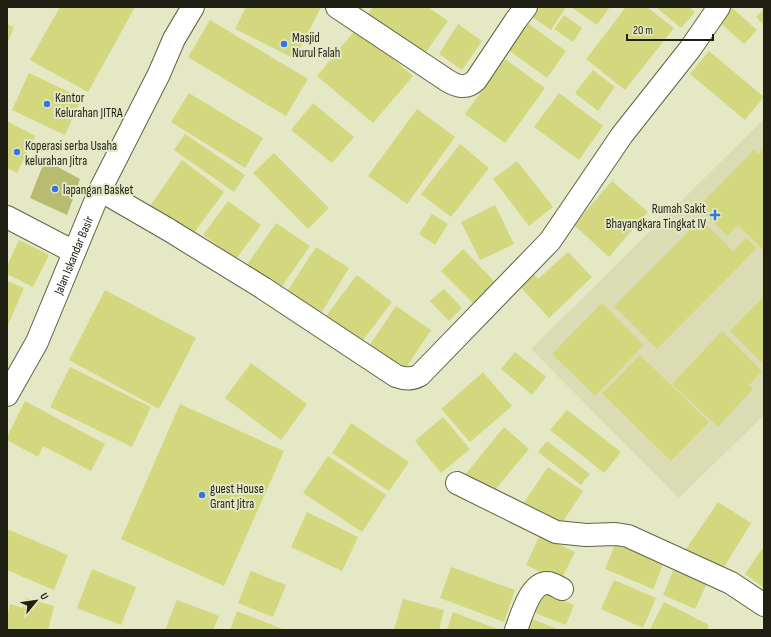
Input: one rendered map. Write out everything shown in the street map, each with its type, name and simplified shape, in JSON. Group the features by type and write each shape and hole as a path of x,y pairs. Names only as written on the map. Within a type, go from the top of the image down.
{"street":[{"name":"Jalan Iskandar Basir","path":"7,395 37,342 100,190 159,74 174,39 193,7"},
{"path":"337,7 448,81 456,86 462,87 468,86 476,80 526,7"},
{"path":"100,190 169,230 263,288 396,376 405,379 415,378 420,375 550,241 622,135 690,48 719,7"},
{"path":"7,217 74,252"},
{"path":"456,483 556,532 586,535 616,534 628,536 731,583 764,605"},
{"path":"516,630 523,610 534,589 540,585 549,583 562,589"}],"shaded area":[{"name":"Rumah Sakit Bhayangkara Tingkat IV","path":"764,119 764,415 679,498 531,349"}],"green space":[{"name":"lapangan Basket","path":"45,160 80,179 67,215 30,198"}],"building":[{"path":"60,7 135,7 88,92 30,60"},
{"name":"Masjid Nurul Falah","path":"246,7 321,7 295,59 235,29"},
{"path":"373,7 428,7 448,21 424,55 367,15"},
{"path":"533,7 566,7 551,30 528,14"},
{"path":"571,7 610,7 597,25"},
{"path":"626,7 647,7 674,28 625,90 586,59"},
{"path":"656,7 689,7 695,12 681,28"},
{"path":"729,7 731,7 757,30 744,44 717,20"},
{"path":"764,9 764,25 756,17"},
{"path":"564,15 582,28 573,42 554,29"},
{"path":"210,20 308,79 286,116 188,57"},
{"path":"526,22 566,51 547,78 507,49"},
{"path":"7,24 14,27 7,44"},
{"path":"458,24 482,41 462,70 439,54"},
{"path":"357,28 413,76 373,123 317,76"},
{"path":"709,51 764,97 745,120 690,74"},
{"path":"505,59 545,88 505,143 465,114"},
{"path":"593,70 615,87 598,111 575,93"},
{"name":"Kantor Kelurahan JITRA","path":"29,73 82,98 65,135 12,110"},
{"path":"189,93 263,138 245,168 171,122"},
{"path":"559,93 603,126 579,160 534,127"},
{"path":"313,103 354,137 332,163 291,130"},
{"path":"417,109 455,137 407,204 368,176"},
{"name":"Koperasi serba Usaha kelurahan Jitra","path":"7,121 35,136 17,173 7,168"},
{"path":"185,134 245,175 234,192 174,150"},
{"path":"460,144 489,168 451,217 421,194"},
{"path":"764,148 764,251 738,225 727,236 698,207 754,150 758,154"},
{"path":"274,153 329,208 308,229 253,173"},
{"path":"182,160 224,192 191,237 150,206"},
{"path":"517,161 553,207 529,226 493,179"},
{"path":"612,181 648,212 609,257 574,225"},
{"path":"228,201 261,225 236,259 203,235"},
{"path":"495,205 514,244 480,260 461,222"},
{"path":"432,214 448,224 435,245 419,234"},
{"path":"701,219 733,251 746,238 757,248 657,349 614,306"},
{"path":"276,223 310,246 278,292 244,269"},
{"path":"19,240 49,255 33,287 7,274 7,266"},
{"path":"316,247 349,268 320,315 286,293"},
{"path":"463,249 495,282 474,304 441,271"},
{"path":"568,252 592,277 549,318 514,280 527,267 538,279"},
{"path":"357,275 392,302 357,348 322,321"},
{"path":"7,281 24,288 7,327"},
{"path":"444,289 462,308 449,321 430,301"},
{"path":"105,290 196,338 159,409 69,360"},
{"path":"764,296 764,365 730,331"},
{"path":"602,303 644,345 595,396 552,354"},
{"path":"396,306 431,330 401,375 365,352"},
{"path":"722,331 762,371 749,385 753,389 718,427 672,384"},
{"path":"515,352 546,377 532,395 501,369"},
{"path":"640,355 709,422 671,461 602,393"},
{"path":"251,363 307,404 281,440 225,398"},
{"path":"70,367 151,407 132,447 50,407"},
{"path":"483,372 512,406 470,442 441,409"},
{"path":"25,401 105,444 91,471 43,446 38,457 7,440 7,437"},
{"name":"guest House Grant Jitra","path":"180,404 284,451 224,586 121,539"},
{"path":"567,410 621,452 604,473 550,430"},
{"path":"443,417 470,449 441,473 415,441"},
{"path":"351,423 409,462 389,491 332,453"},
{"path":"504,427 529,449 489,497 464,476"},
{"path":"547,441 590,474 581,485 538,452"},
{"path":"328,456 386,495 362,532 303,493"},
{"path":"548,467 583,491 558,529 523,504"},
{"path":"718,502 751,523 719,575 684,552"},
{"path":"307,512 358,537 342,571 291,547"},
{"path":"7,529 68,555 54,590 7,570"},
{"path":"540,535 575,552 560,582 526,565"},
{"path":"617,540 665,560 653,589 605,569"},
{"path":"764,546 764,588 745,574"},
{"path":"675,566 708,581 695,609 663,595"},
{"path":"451,567 515,590 504,622 440,598"},
{"path":"92,569 136,587 121,625 77,608"},
{"path":"251,571 286,585 273,617 238,603"},
{"path":"614,580 656,598 643,628 601,609"},
{"path":"540,592 574,605 566,625 532,612"},
{"path":"26,598 54,606 48,630 7,630 7,617 10,604 23,608"},
{"path":"403,599 444,610 439,630 394,630"},
{"path":"177,600 219,616 213,630 165,630"},
{"path":"664,602 709,625 707,630 650,629"},
{"path":"237,611 285,630 230,630"},
{"path":"453,612 500,630 447,630"},
{"path":"523,615 559,630 517,630"}],"place":[{"name":"Masjid Nurul Falah","path":"284,44"},
{"name":"Kantor Kelurahan JITRA","path":"47,104"},
{"name":"Koperasi serba Usaha kelurahan Jitra","path":"17,152"},
{"name":"lapangan Basket","path":"55,189"},
{"name":"Rumah Sakit Bhayangkara Tingkat IV","path":"715,215"},
{"name":"guest House Grant Jitra","path":"202,495"}]}
